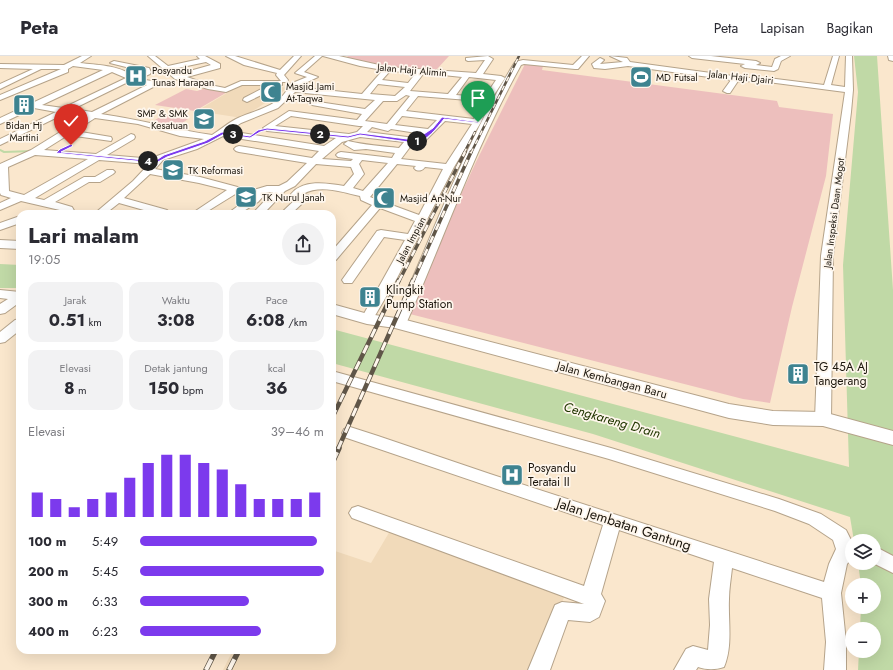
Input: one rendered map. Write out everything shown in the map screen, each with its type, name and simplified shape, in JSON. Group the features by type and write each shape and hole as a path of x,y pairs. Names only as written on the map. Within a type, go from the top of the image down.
{"main road":[{"path":"0,244 16,245"},
{"name":"Jalan Kembangan Baru","path":"336,310 367,319 399,324 729,411 773,418 831,421 893,438"}],"street":[{"path":"0,98 70,67 88,56"},
{"path":"2,119 32,107 110,66 121,56"},
{"path":"151,56 178,77 205,87 226,90 241,83 288,85 364,96 397,99 404,93 421,72"},
{"path":"229,56 247,63 281,72"},
{"path":"281,72 298,56"},
{"path":"247,100 314,77 299,73 319,56"},
{"name":"Jalan Haji Alimin","path":"326,56 388,69 503,78"},
{"path":"399,324 503,78 519,62 537,60 575,67 586,56"},
{"name":"Jalan Haji Djairi","path":"613,56 625,59 628,64 725,71 736,78 768,80 849,90"},
{"path":"692,56 757,59 775,68"},
{"path":"768,80 778,62 777,60 787,56"},
{"path":"827,87 836,56"},
{"name":"Jalan Inspeksi Daan Mogot","path":"831,421 827,256 849,90 849,56"},
{"path":"468,59 485,57 489,59 478,76"},
{"path":"167,68 203,58 217,66 178,77"},
{"path":"655,67 658,58"},
{"path":"0,71 23,59"},
{"path":"600,60 596,64 597,66 609,67 613,65 628,64"},
{"path":"0,66 99,68 110,66 134,66 146,70 147,72 2,140"},
{"path":"70,210 59,206 22,199 2,193 2,166 34,151 115,103 155,84 130,79 130,77 126,74 110,66"},
{"path":"0,87 42,67"},
{"path":"725,71 775,68"},
{"path":"364,96 388,69"},
{"path":"281,72 280,75 288,85"},
{"path":"450,97 467,75"},
{"name":"Jalan Impian","path":"367,319 422,220 449,167 478,122 486,101 503,78"},
{"path":"727,91 736,78"},
{"path":"9,82 31,85"},
{"path":"376,82 409,85"},
{"path":"276,106 288,85"},
{"path":"404,93 465,98"},
{"path":"388,128 401,113 406,104 416,94"},
{"path":"359,123 367,112 381,98"},
{"path":"87,99 115,103"},
{"path":"312,103 367,112"},
{"path":"406,104 421,106"},
{"path":"5,105 32,107 139,122 180,133 214,138"},
{"path":"104,210 136,183 156,162 165,156 194,147 214,138 238,121 276,106 289,109 291,111 289,113"},
{"path":"267,129 289,113 388,128 429,132"},
{"path":"401,113 478,122"},
{"path":"149,171 200,180 235,190 252,193 281,189 291,184 325,150 336,142 360,134 419,141 434,129 443,118"},
{"path":"360,134 370,125"},
{"path":"250,137 259,131 267,129 348,137"},
{"path":"66,132 108,139"},
{"path":"223,133 325,150 355,160"},
{"path":"58,153 91,136"},
{"path":"0,207 22,199 131,137"},
{"path":"365,194 410,141"},
{"path":"336,142 354,147 366,146 401,151"},
{"path":"239,149 315,161 395,160 420,166 449,167"},
{"path":"34,151 156,162"},
{"path":"346,190 359,174 355,160"},
{"path":"46,203 87,179 97,180 110,172"},
{"path":"288,210 304,189 310,189 319,185 365,194"},
{"path":"281,189 300,196"},
{"path":"261,210 281,189"},
{"path":"202,210 235,190"},
{"path":"238,210 254,200 263,191"},
{"path":"365,194 365,198 378,204 422,220"},
{"path":"116,199 155,210"},
{"path":"336,253 378,204"},
{"path":"51,210 59,206"},
{"path":"0,227 16,221"},
{"path":"348,280 381,233 412,238"},
{"path":"0,294 16,296"},
{"path":"0,310 16,299"},
{"path":"0,339 16,326"},
{"path":"336,377 612,454 779,506 815,519 840,535 845,543"},
{"name":"Jalan Jembatan Gantung","path":"350,434 381,442 481,479 831,592"},
{"path":"358,514 590,597 595,603 590,613 564,610 560,614 539,670"},
{"path":"590,597 613,521"},
{"path":"835,670 836,642 831,592 838,565 845,555"},
{"path":"684,670 693,656 713,662 717,660 720,626 719,599 724,557"},
{"path":"881,558 893,565"}],"shaded area":[{"path":"449,56 437,69 415,69 367,65 356,62 347,57"},
{"path":"525,64 543,66 542,70 777,101 779,107 833,114 826,176 792,307 770,403 743,399 406,313 476,162"},
{"path":"245,82 288,88 242,118 197,111"},
{"path":"206,88 229,91 195,111 155,105 186,89 197,91"},
{"path":"163,115 188,119 178,126 152,122"},
{"path":"393,526 568,587 536,670 223,670 231,654 336,654 336,551 371,563"}],"water":[{"name":"Cengkareng Drain","path":"854,56 877,56 893,290 893,670 858,670 859,658 881,658 881,622 860,622 861,614 881,614 881,578 860,578 859,570 881,570 881,534 853,534 850,517 593,434 336,364 336,330 849,467 843,265 858,92"},
{"path":"0,264 16,265 16,288 0,288"}],"waterway":[{"path":"0,150 4,152 33,151"}],"railway":[{"path":"471,153 519,56"},
{"path":"464,153 475,132"},
{"path":"399,281 465,152"},
{"path":"413,281 471,152"},
{"path":"336,410 399,280"},
{"path":"338,449 413,280"},
{"path":"336,454 339,448"},
{"path":"206,670 214,654"},
{"path":"229,670 237,654"}],"place":[{"name":"Posyandu Tunas Harapan","path":"136,76"},
{"name":"MD Futsal","path":"641,77"},
{"name":"Masjid Jami At-Taqwa","path":"271,92"},
{"name":"Bidan Hj Martini","path":"24,105"},
{"name":"SMP & SMK Kesatuan","path":"204,119"},
{"name":"TK Reformasi","path":"173,170"},
{"name":"TK Nurul Janah","path":"246,197"},
{"name":"Masjid An-Nur","path":"384,198"},
{"name":"Klingkit Pump Station","path":"370,297"},
{"name":"TG 45A AJ Tangerang","path":"798,374"},
{"name":"Posyandu Teratai II","path":"512,475"}],"route":[{"path":"71,145 58,153 156,162 160,158 207,142 223,133 250,137 259,131 267,129 348,137 355,137 360,134 419,141 434,129 443,118 478,122"}]}
